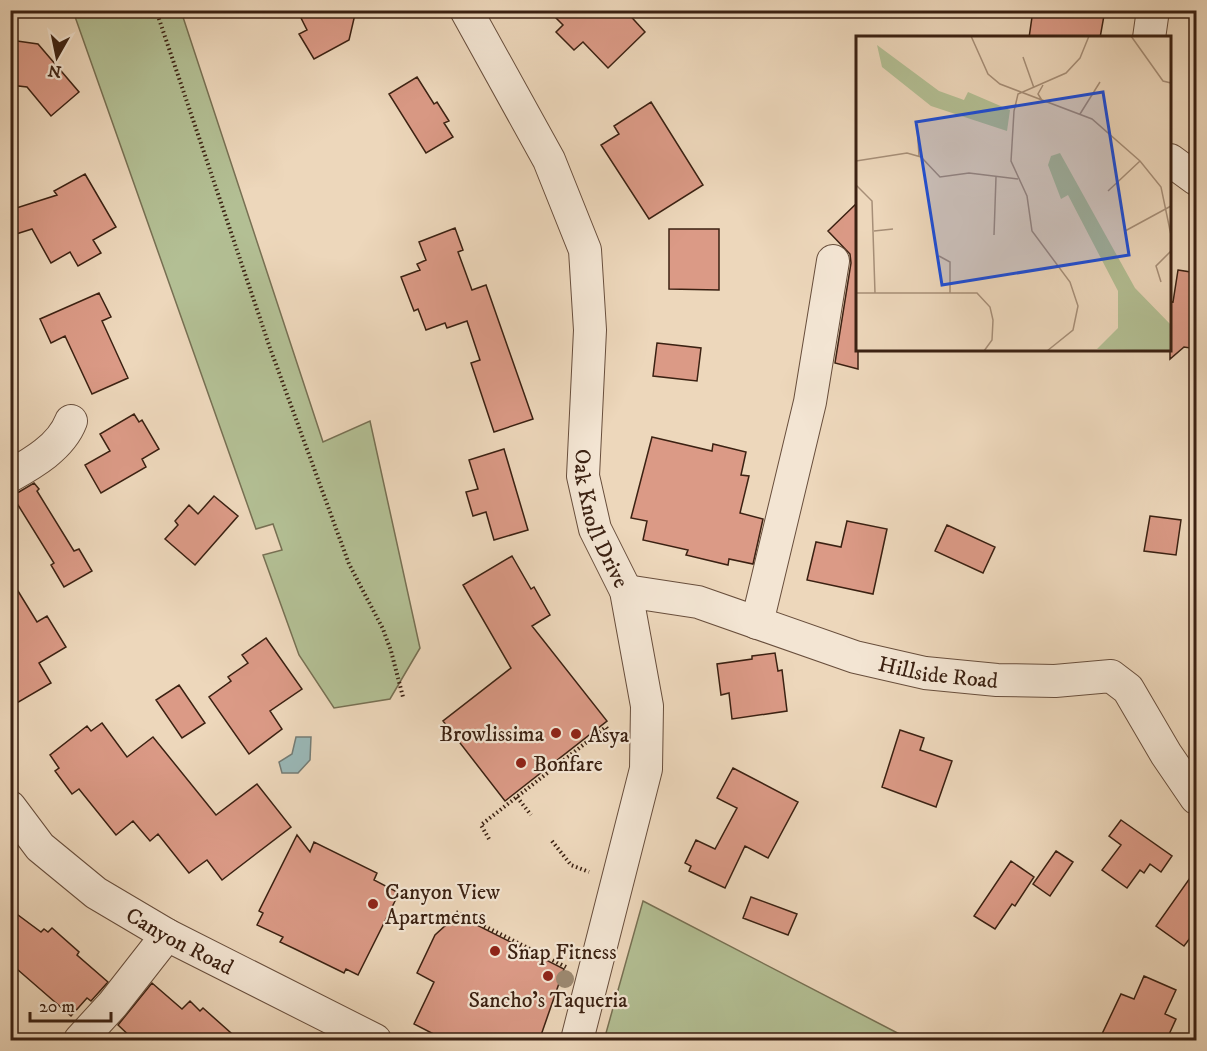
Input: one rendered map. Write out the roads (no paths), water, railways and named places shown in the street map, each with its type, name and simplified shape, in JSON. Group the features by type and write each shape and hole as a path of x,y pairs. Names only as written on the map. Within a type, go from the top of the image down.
{"street":[{"name":"Oak Knoll Drive","path":"466,10 549,160 585,250 590,330 583,476 595,529 626,591 647,706 646,769 577,1041"},
{"path":"1149,36 1153,10"},
{"path":"1171,161 1197,179"},
{"path":"757,622 810,402 833,261"},
{"path":"10,476 39,459 67,432 71,421"},
{"name":"Hillside Road","path":"626,591 698,602 855,657 925,673 997,680 1055,681 1111,676 1128,689 1166,754 1197,798"},
{"name":"Canyon Road","path":"10,807 40,847 96,893 167,935 375,1041"},
{"path":"80,1041 113,1004 167,935"}],"water":[{"path":"296,737 311,737 310,760 298,773 282,773 279,762 292,754"}],"place":[{"name":"Browlissima","path":"556,733"},
{"name":"Asya","path":"576,734"},
{"name":"Bonfare","path":"521,763"},
{"name":"Canyon View Apartments","path":"373,904"},
{"name":"Snap Fitness","path":"495,951"},
{"name":"Sancho's Taqueria","path":"548,976"}]}
